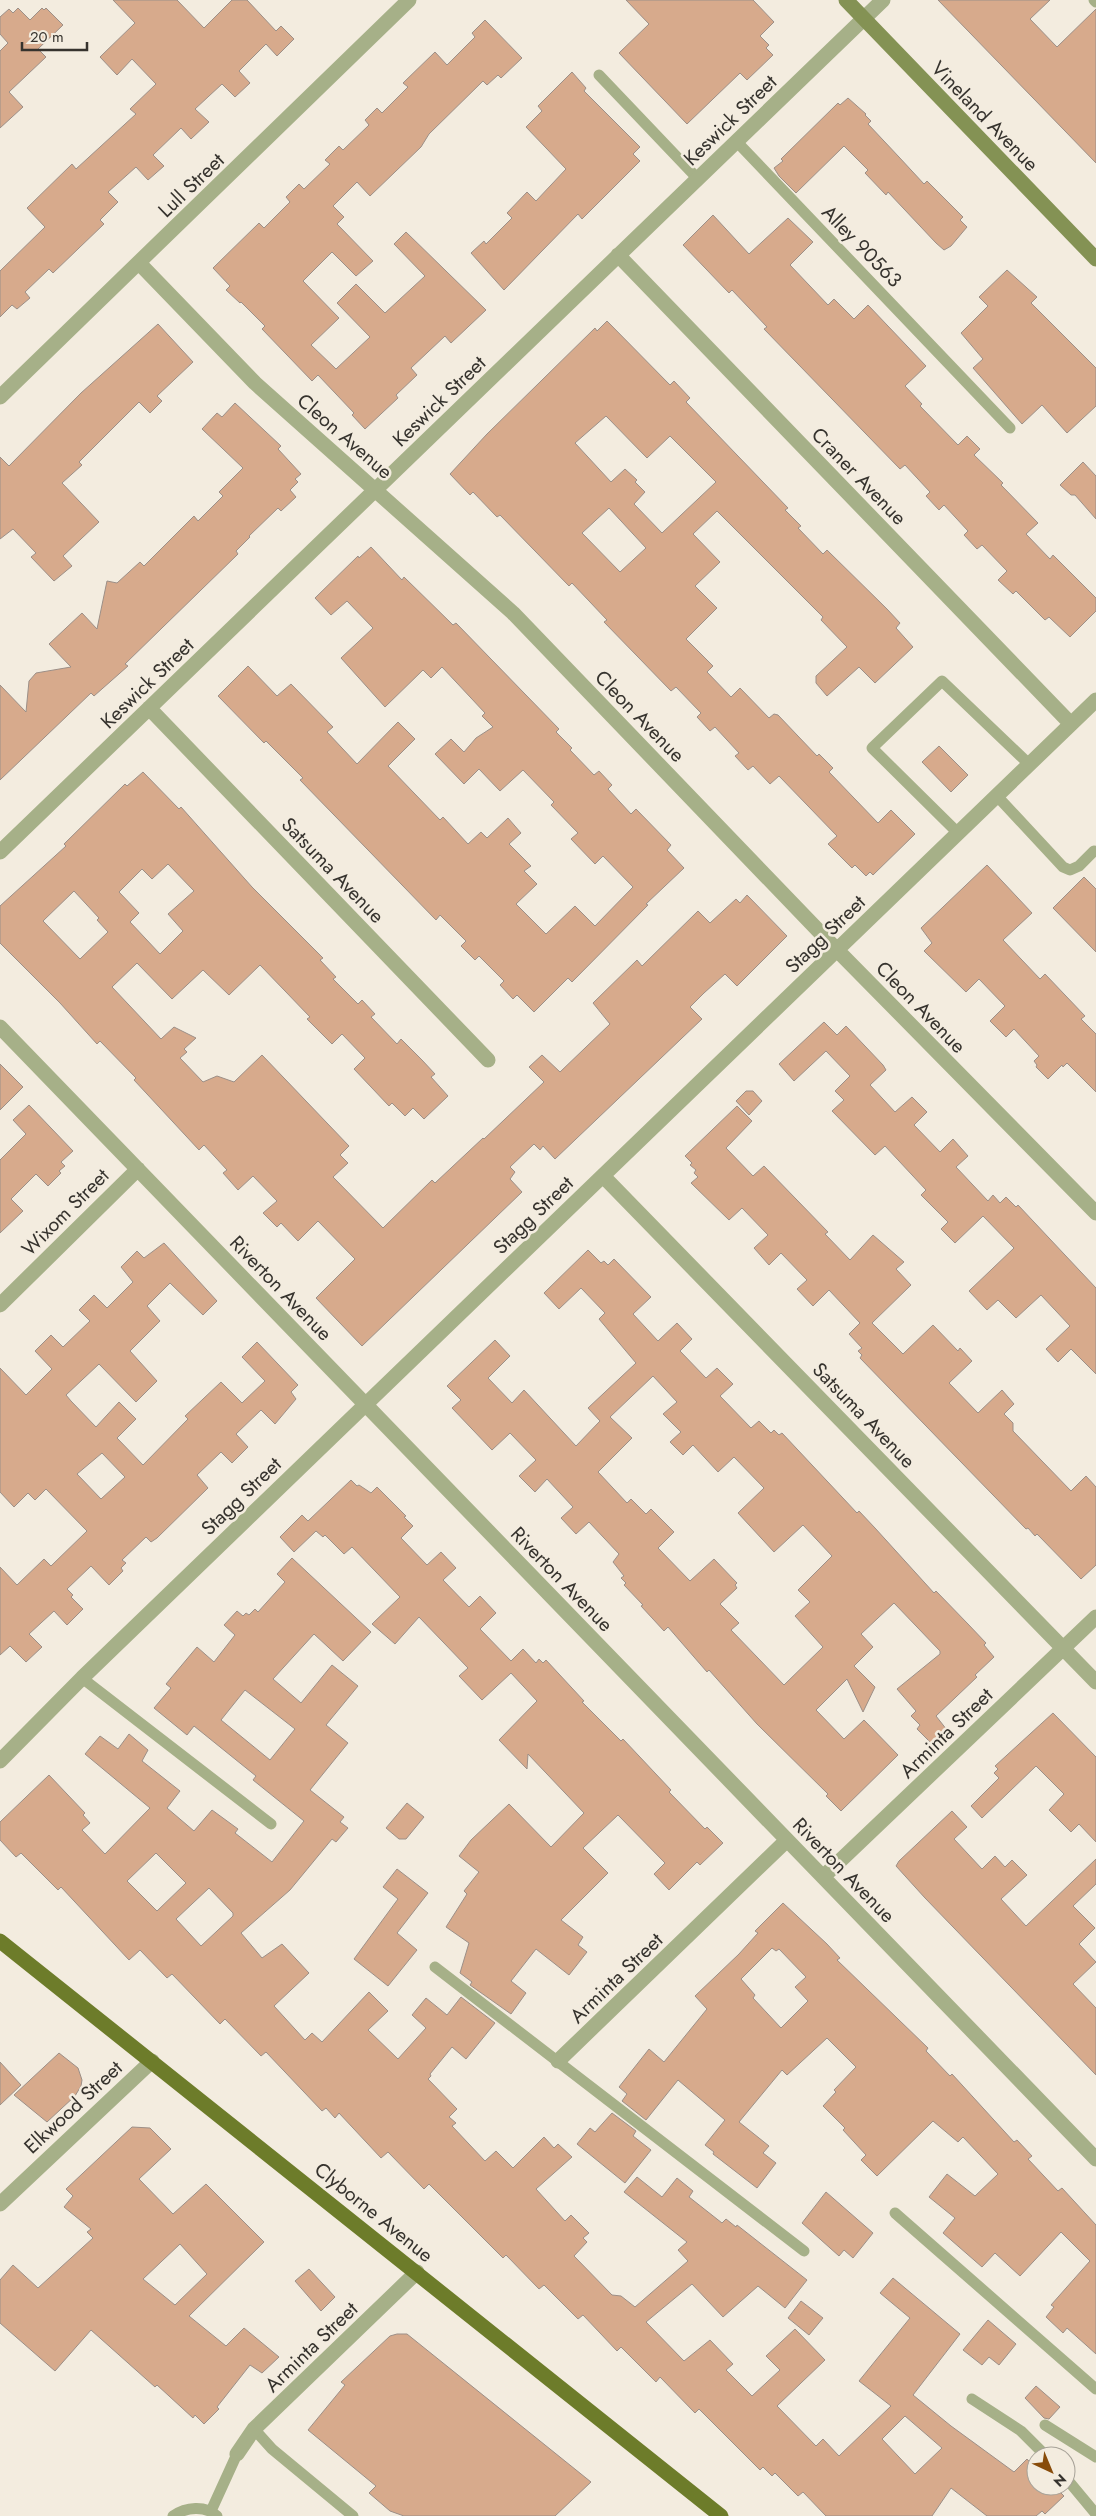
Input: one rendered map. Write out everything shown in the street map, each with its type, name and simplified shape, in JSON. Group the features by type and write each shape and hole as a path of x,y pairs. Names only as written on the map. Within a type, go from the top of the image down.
{"main road":[{"name":"Vineland Avenue","path":"846,0 1096,259"},
{"name":"Clyborne Avenue","path":"0,1941 152,2060 721,2516"}],"street":[{"name":"Lull Street","path":"0,397 409,0"},
{"name":"Keswick Street","path":"0,852 883,0"},
{"name":"Craner Avenue","path":"618,255 1072,724"},
{"name":"Cleon Avenue","path":"139,263 255,383 513,613 837,950 1096,1213"},
{"name":"Stagg Street","path":"0,1761 82,1678 1096,700"},
{"name":"Satsuma Avenue","path":"149,708 488,1060"},
{"name":"Riverton Avenue","path":"0,1027 1096,2159"},
{"name":"Wixom Street","path":"0,1305 138,1169"},
{"name":"Satsuma Avenue","path":"603,1176 1096,1682"},
{"name":"Arminta Street","path":"823,1877 1096,1617"},
{"name":"Arminta Street","path":"558,2061 787,1840"},
{"name":"Elkwood Street","path":"0,2204 152,2060"},
{"name":"Arminta Street","path":"237,2454 254,2429 417,2272"}],"lane":[{"path":"599,75 698,179"},
{"name":"Alley 90563","path":"737,142 1010,428"},
{"path":"958,833 872,748 942,681 1030,765"},
{"path":"997,796 1063,867 1070,870 1095,854"},
{"path":"82,1678 271,1824"},
{"path":"435,1967 804,2251"},
{"path":"895,2213 1096,2389"},
{"path":"972,2399 1022,2431 1036,2446"},
{"path":"1045,2425 1096,2457"},
{"path":"254,2429 272,2449 353,2516"},
{"path":"173,2516 188,2508 214,2513 237,2454"},
{"path":"1076,2490 1096,2514"}],"building":[{"path":"113,0 177,0 204,28 232,0 247,0 276,31 281,26 294,39 277,56 266,44 239,71 250,83 235,97 222,84 195,109 209,122 191,139 181,128 153,155 164,166 148,180 136,167 108,192 118,202 100,220 104,224 53,273 49,269 25,292 30,298 17,309 12,305 0,317 0,271 45,227 27,208 72,164 76,169 136,114 130,109 156,84 132,59 117,75 100,57 135,23"},
{"path":"626,0 753,0 774,22 760,36 769,45 766,48 773,55 747,80 740,73 687,124 619,53 649,24"},
{"path":"938,0 1050,0 1030,19 1057,47 1096,9 1096,163"},
{"path":"18,8 30,20 42,8 44,10 46,8 63,25 38,49 46,57 9,92 23,107 0,128 0,51 8,43 0,34 0,17 9,9 13,13"},
{"path":"485,20 522,58 501,78 498,75 487,85 483,81 429,134 421,147 370,196 357,182 333,206 344,217 337,224 373,261 356,276 332,252 303,281 339,318 311,345 336,369 370,337 337,303 356,284 385,313 425,276 394,244 406,232 486,310 451,343 445,336 411,368 417,375 396,395 398,398 365,429 352,415 354,413 318,375 312,381 262,329 265,326 226,290 230,286 213,268 259,223 264,228 290,202 286,197 299,184 304,189 330,164 325,160 339,146 343,150 369,125 365,120 377,108 382,113 408,87 403,83 435,52 447,65 475,37 472,33"},
{"path":"572,72 586,88 584,91 640,147 633,154 640,161 582,219 578,214 504,290 471,253 484,241 486,244 512,218 507,213 527,192 536,201 566,169 526,127 542,111 538,106"},
{"path":"848,98 866,114 871,121 868,124 924,184 927,181 963,217 960,220 967,227 951,246 944,250 936,243 888,192 886,195 865,173 868,170 844,146 796,193 779,176 774,168 783,161 781,159 838,103 840,105"},
{"path":"713,215 749,254 788,218 813,242 790,265 828,305 834,299 854,319 868,305 926,366 905,386 922,404 920,406 958,445 967,436 980,449 974,455 1003,483 1001,485 1038,523 1026,534 1050,559 1053,555 1096,598 1096,611 1070,637 1049,617 1045,620 1016,591 1013,594 998,580 1007,571 982,545 977,549 964,535 968,531 944,505 939,510 926,496 930,492 905,465 900,469 764,329 767,327 732,290 729,293 683,245"},
{"path":"1007,270 1037,297 1031,303 1096,368 1096,406 1067,433 1042,405 1022,424 973,368 983,359 961,333 988,306 979,297"},
{"path":"607,321 670,385 674,381 690,398 686,402 788,508 785,510 801,526 798,528 823,554 827,550 900,623 896,628 913,647 875,683 859,667 827,696 816,683 816,676 847,647 821,620 823,617 717,511 693,534 720,562 695,586 717,608 686,639 713,666 707,672 731,697 740,688 769,718 774,714 778,715 817,756 819,754 833,768 829,772 878,823 891,810 915,834 873,875 870,872 866,876 855,865 852,868 828,844 837,836 779,776 770,784 753,766 748,770 735,756 739,753 715,727 710,731 697,717 701,713 676,687 671,691 604,622 607,620 572,583 569,586 500,515 497,517 473,492 470,495 450,474 487,434 595,328 597,331","holes":["606,416 647,458 670,436 716,482 662,533 634,504 645,492 635,482 637,480 625,469 611,482 575,443","609,508 646,548 620,572 582,533"]},
{"path":"158,324 193,362 157,396 162,401 150,413 139,402 79,462 82,465 62,483 99,522 63,556 72,566 54,581 31,557 36,553 13,529 0,539 0,457 9,466 81,393"},
{"path":"235,403 281,446 278,449 301,474 295,479 298,482 290,490 296,497 281,511 278,508 249,536 236,551 238,554 125,664 128,666 94,696 91,693 0,780 0,685 26,712 29,681 36,673 71,667 49,644 82,613 97,629 107,581 117,583 140,562 144,566 194,516 198,521 223,496 219,492 243,468 202,429 217,413 222,417"},
{"path":"1083,462 1096,476 1096,519 1075,495 1071,495 1060,485"},
{"path":"371,547 402,580 404,577 453,625 456,623 559,729 556,732 594,775 599,771 612,785 608,789 631,814 636,809 671,845 667,850 684,868 646,904 648,905 572,982 568,978 534,1012 517,995 513,999 500,985 504,981 479,956 475,960 461,946 466,941 440,915 436,920 300,780 303,778 266,741 264,743 218,696 248,666 277,696 291,684 333,727 327,732 357,764 398,722 415,739 388,766 440,820 443,817 468,844 481,832 487,838 508,818 521,833 509,844 531,866 524,871 537,884 516,904 546,934 575,906 595,926 633,887 603,856 595,864 571,839 578,833 551,805 554,802 523,770 500,791 479,769 464,784 435,754 451,739 464,752 476,738 493,727 482,716 485,713 442,667 431,678 423,670 385,707 341,658 373,628 347,601 331,615 315,598 358,556 359,558"},
{"path":"939,746 968,775 951,792 922,762"},
{"path":"143,772 179,809 181,807 252,887 323,958 320,960 336,977 333,979 358,1004 362,1000 375,1014 371,1017 397,1044 401,1039 435,1074 431,1077 448,1096 424,1119 413,1108 405,1116 392,1103 389,1106 354,1069 365,1058 342,1034 332,1044 307,1019 310,1017 260,965 229,995 203,970 172,999 137,963 112,987 161,1039 174,1027 196,1038 184,1049 187,1052 180,1058 203,1082 217,1076 234,1082 262,1055 349,1146 340,1155 348,1163 333,1177 383,1228 432,1180 435,1183 544,1082 529,1067 542,1055 560,1072 610,1024 593,1003 637,960 642,966 698,911 710,923 736,899 740,903 747,895 787,936 737,986 725,974 704,993 690,1007 702,1019 555,1159 543,1146 540,1150 534,1144 510,1167 515,1172 510,1179 522,1192 362,1346 316,1298 355,1259 318,1221 298,1241 281,1223 277,1227 263,1213 277,1201 253,1176 238,1190 223,1173 227,1170 204,1145 199,1150 134,1080 136,1078 100,1041 97,1044 60,1003 0,943 0,906 66,846 64,844 125,784 127,786","holes":["168,864 194,891 168,914 183,931 160,954 130,922 139,913 119,892 142,869 152,879","74,891 99,918 97,920 108,932 80,959 43,921"]},
{"path":"987,865 1032,913 1003,940 1040,979 1045,974 1085,1016 1081,1019 1096,1034 1096,1092 1067,1063 1063,1067 1062,1065 1048,1079 1036,1067 1037,1065 1034,1061 1039,1056 1014,1029 1006,1037 990,1021 1005,1006 979,979 966,992 924,951 932,943 921,928"},
{"path":"1084,877 1096,889 1096,952 1053,908"},
{"path":"824,1022 837,1035 846,1026 883,1065 886,1070 870,1085 895,1112 912,1097 927,1112 914,1125 940,1152 953,1139 968,1156 956,1167 988,1201 993,1195 1000,1203 1006,1197 1016,1207 1018,1205 1096,1288 1096,1374 1071,1349 1058,1362 1046,1349 1070,1326 1041,1295 1016,1318 998,1300 987,1310 969,1291 1014,1248 983,1216 955,1243 941,1229 948,1222 921,1195 926,1190 885,1146 875,1155 832,1111 844,1100 835,1091 850,1076 826,1051 794,1081 779,1064"},
{"path":"0,1064 23,1087 0,1110"},
{"path":"746,1091 753,1091 762,1101 749,1115 736,1101"},
{"path":"29,1105 73,1151 61,1162 65,1166 48,1186 36,1174 11,1199 23,1211 0,1233 0,1160 26,1134 13,1120"},
{"path":"737,1106 752,1121 726,1148 753,1176 764,1166 828,1232 825,1234 850,1260 873,1235 904,1262 896,1269 911,1285 872,1323 903,1354 933,1325 958,1351 960,1348 972,1361 949,1383 978,1413 1002,1390 1014,1404 1004,1414 1013,1423 1013,1431 1071,1491 1086,1476 1096,1487 1096,1565 1081,1579 1037,1534 1035,1536 1028,1528 1026,1529 860,1358 862,1355 858,1351 862,1348 849,1334 860,1323 829,1290 813,1306 797,1289 807,1280 781,1253 769,1265 754,1248 768,1235 742,1208 729,1220 691,1183 698,1177 694,1173 696,1170 690,1165 692,1163 685,1156"},
{"path":"164,1243 217,1301 203,1315 170,1283 147,1306 160,1321 130,1351 157,1381 136,1402 99,1364 66,1395 96,1427 119,1402 136,1419 117,1438 143,1465 188,1419 185,1416 221,1382 242,1403 265,1381 242,1357 257,1342 298,1385 291,1392 296,1399 275,1424 261,1410 236,1434 248,1447 232,1463 221,1452 197,1475 208,1488 157,1538 151,1542 146,1537 122,1560 126,1563 121,1568 123,1571 109,1585 91,1566 67,1589 73,1595 71,1597 83,1609 67,1625 54,1611 29,1634 42,1647 26,1662 10,1646 0,1655 0,1567 17,1585 44,1559 51,1566 87,1531 46,1489 35,1500 28,1493 14,1507 0,1492 0,1368 26,1395 52,1369 35,1351 51,1335 63,1347 90,1321 79,1310 94,1295 107,1308 133,1282 121,1267 137,1251 144,1258","holes":["102,1453 125,1477 101,1499 77,1474"]},
{"path":"588,1250 601,1263 604,1261 608,1265 614,1259 651,1297 633,1314 658,1341 677,1323 692,1339 680,1351 706,1378 717,1368 733,1384 720,1396 751,1428 759,1421 771,1433 774,1430 779,1435 782,1433 857,1513 859,1511 934,1593 936,1591 986,1643 984,1645 994,1657 975,1675 977,1677 936,1716 947,1730 932,1744 917,1729 920,1725 911,1716 916,1711 897,1689 940,1654 940,1651 894,1603 861,1634 873,1647 854,1666 875,1687 863,1712 847,1679 816,1710 844,1739 864,1720 898,1755 841,1811 826,1796 828,1794 757,1724 709,1670 707,1672 668,1627 664,1631 641,1606 643,1605 624,1585 626,1583 621,1578 624,1576 613,1562 619,1554 589,1522 576,1534 561,1518 573,1507 547,1479 535,1492 519,1476 536,1460 511,1434 492,1450 452,1408 461,1400 447,1386 495,1340 510,1356 488,1378 512,1403 524,1390 576,1446 600,1421 588,1408 636,1363 599,1319 605,1313 581,1288 559,1309 544,1293","holes":["653,1376 677,1402 663,1414 681,1432 670,1442 683,1455 693,1445 718,1472 734,1457 764,1488 738,1513 774,1552 803,1525 832,1556 798,1590 810,1602 795,1616 823,1647 784,1685 731,1630 739,1623 720,1604 737,1588 735,1585 737,1583 714,1559 690,1581 658,1548 674,1532 651,1509 646,1514 631,1499 627,1503 598,1472 632,1438 610,1417"]},
{"path":"351,1480 357,1486 359,1485 371,1493 377,1487 406,1516 404,1517 413,1526 401,1538 427,1565 441,1552 456,1568 443,1580 469,1607 480,1596 496,1613 480,1629 511,1661 523,1649 536,1663 539,1659 543,1663 546,1660 584,1701 582,1702 621,1741 623,1739 671,1790 669,1792 705,1829 707,1827 723,1843 700,1865 697,1862 669,1890 654,1874 665,1863 618,1815 583,1848 608,1873 561,1920 583,1937 578,1945 587,1952 569,1975 536,1949 511,1981 526,1993 511,2014 470,1985 472,1982 460,1973 469,1943 446,1927 467,1894 464,1891 479,1872 459,1856 471,1840 509,1804 551,1847 584,1813 528,1754 527,1769 499,1740 537,1701 511,1673 482,1700 459,1676 468,1668 419,1617 395,1644 372,1624 400,1597 352,1547 344,1554 325,1535 323,1537 316,1531 294,1552 280,1537 302,1515 308,1521"},
{"path":"292,1558 371,1632 343,1661 314,1634 273,1679 301,1703 332,1665 358,1686 326,1725 348,1743 310,1790 344,1817 340,1822 348,1828 336,1842 332,1839 290,1890 241,1933 262,1958 282,1944 309,1973 274,2006 305,2040 312,2033 322,2042 369,1992 388,2011 368,2030 398,2059 426,2028 412,2015 426,1998 447,2015 461,1997 495,2023 466,2059 452,2047 430,2074 431,2076 428,2079 457,2109 449,2117 456,2123 452,2126 485,2161 496,2151 513,2168 544,2137 554,2148 558,2144 572,2157 536,2189 565,2221 571,2215 589,2233 583,2238 587,2242 574,2256 612,2295 621,2296 635,2307 688,2261 678,2250 687,2242 624,2192 637,2177 662,2197 677,2178 693,2191 689,2197 722,2223 726,2219 736,2227 737,2225 807,2280 785,2308 758,2286 723,2317 692,2284 646,2322 684,2361 710,2340 733,2364 726,2370 752,2396 780,2370 766,2356 795,2329 825,2360 777,2406 816,2446 823,2439 839,2456 891,2406 859,2381 910,2318 880,2293 893,2278 960,2334 913,2395 951,2426 1014,2472 1026,2460 1026,2496 1064,2496 1045,2514 1042,2511 1036,2516 987,2516 951,2488 932,2516 826,2516 803,2492 798,2496 775,2473 772,2476 763,2467 760,2470 699,2409 695,2413 660,2377 656,2382 621,2347 617,2351 583,2315 578,2319 544,2285 539,2289 506,2255 503,2258 429,2184 424,2189 388,2152 381,2158 339,2113 335,2118 326,2108 322,2111 266,2052 261,2056 225,2019 220,2024 172,1974 167,1978 140,1950 129,1960 61,1887 58,1890 21,1853 16,1857 0,1840 0,1822 49,1775 85,1813 83,1815 90,1823 82,1830 105,1854 150,1808 85,1754 100,1736 118,1749 129,1734 148,1750 142,1761 180,1791 167,1808 194,1831 212,1810 238,1829 235,1833 272,1862 304,1821 253,1780 256,1776 194,1726 187,1735 154,1708 171,1688 166,1684 197,1647 214,1662 235,1635 224,1625 237,1611 243,1616 246,1613 249,1615 255,1609 258,1612 285,1582 277,1574","holes":["245,1690 295,1729 270,1760 221,1720","156,1853 186,1883 157,1911 127,1881","209,1888 233,1913 233,1916 201,1946 176,1919","905,2416 942,2448 915,2474 882,2439"]},
{"path":"1053,1713 1096,1757 1096,1842 1079,1824 1071,1832 1049,1810 1064,1794 1036,1766 982,1818 971,1806 999,1778 994,1773 998,1769 995,1766"},
{"path":"407,1803 424,1817 406,1839 399,1839 386,1828"},
{"path":"952,1811 967,1827 954,1839 982,1869 995,1856 1005,1867 1012,1860 1027,1875 1001,1899 1026,1926 1096,1859 1096,1884 1073,1906 1095,1928 1079,1944 1096,1962 1073,1984 1096,2008 1096,2075 896,1866"},
{"path":"397,1869 428,1893 397,1933 417,1950 388,1986 354,1959 398,1899 383,1887"},
{"path":"783,1903 827,1944 840,1958 837,1960 928,2048 926,2051 950,2076 952,2074 1014,2142 1017,2140 1032,2156 1028,2159 1058,2191 1062,2188 1096,2225 1096,2354 1067,2328 1063,2333 1046,2317 1054,2307 1051,2305 1090,2261 1061,2232 1020,2276 995,2253 982,2267 943,2233 955,2218 929,2197 947,2174 975,2196 998,2174 963,2137 958,2142 933,2121 877,2176 861,2160 866,2155 843,2130 845,2128 823,2106 836,2092 834,2090 856,2067 827,2038 787,2075 782,2070 739,2122 769,2146 763,2153 776,2163 757,2188 713,2154 714,2152 705,2145 725,2120 678,2080 646,2120 622,2101 627,2094 619,2087 649,2049 664,2062 707,2009 695,1996 739,1954 758,1933 755,1931","holes":["772,1948 776,1951 779,1949 806,1977 795,1987 808,2001 781,2028 753,1998 755,1995 741,1979"]},
{"path":"59,2053 78,2068 82,2080 81,2086 75,2096 47,2122 14,2095"},
{"path":"0,2062 21,2085 0,2105"},
{"path":"612,2113 636,2131 633,2136 651,2150 625,2183 577,2144 590,2128 595,2132"},
{"path":"132,2127 150,2128 171,2149 139,2179 173,2214 206,2184 264,2242 189,2316 226,2346 244,2328 279,2357 262,2373 250,2365 217,2407 219,2409 204,2424 195,2415 193,2418 157,2385 155,2387 91,2330 55,2371 0,2323 0,2280 13,2265 38,2288 93,2238 87,2232 91,2229 64,2207 73,2196 66,2189","holes":["180,2244 207,2274 175,2305 143,2279"]},
{"path":"826,2192 873,2233 853,2258 844,2250 839,2256 802,2223"},
{"path":"309,2269 335,2297 321,2311 295,2281"},
{"path":"801,2301 823,2318 809,2335 788,2318"},
{"path":"988,2320 1016,2344 999,2365 989,2357 982,2365 963,2350"},
{"path":"407,2334 591,2482 555,2516 404,2516 390,2511 369,2493 376,2486 308,2430 345,2385 341,2382 390,2336"},
{"path":"1036,2386 1060,2407 1049,2419 1044,2418 1025,2398"}]}
